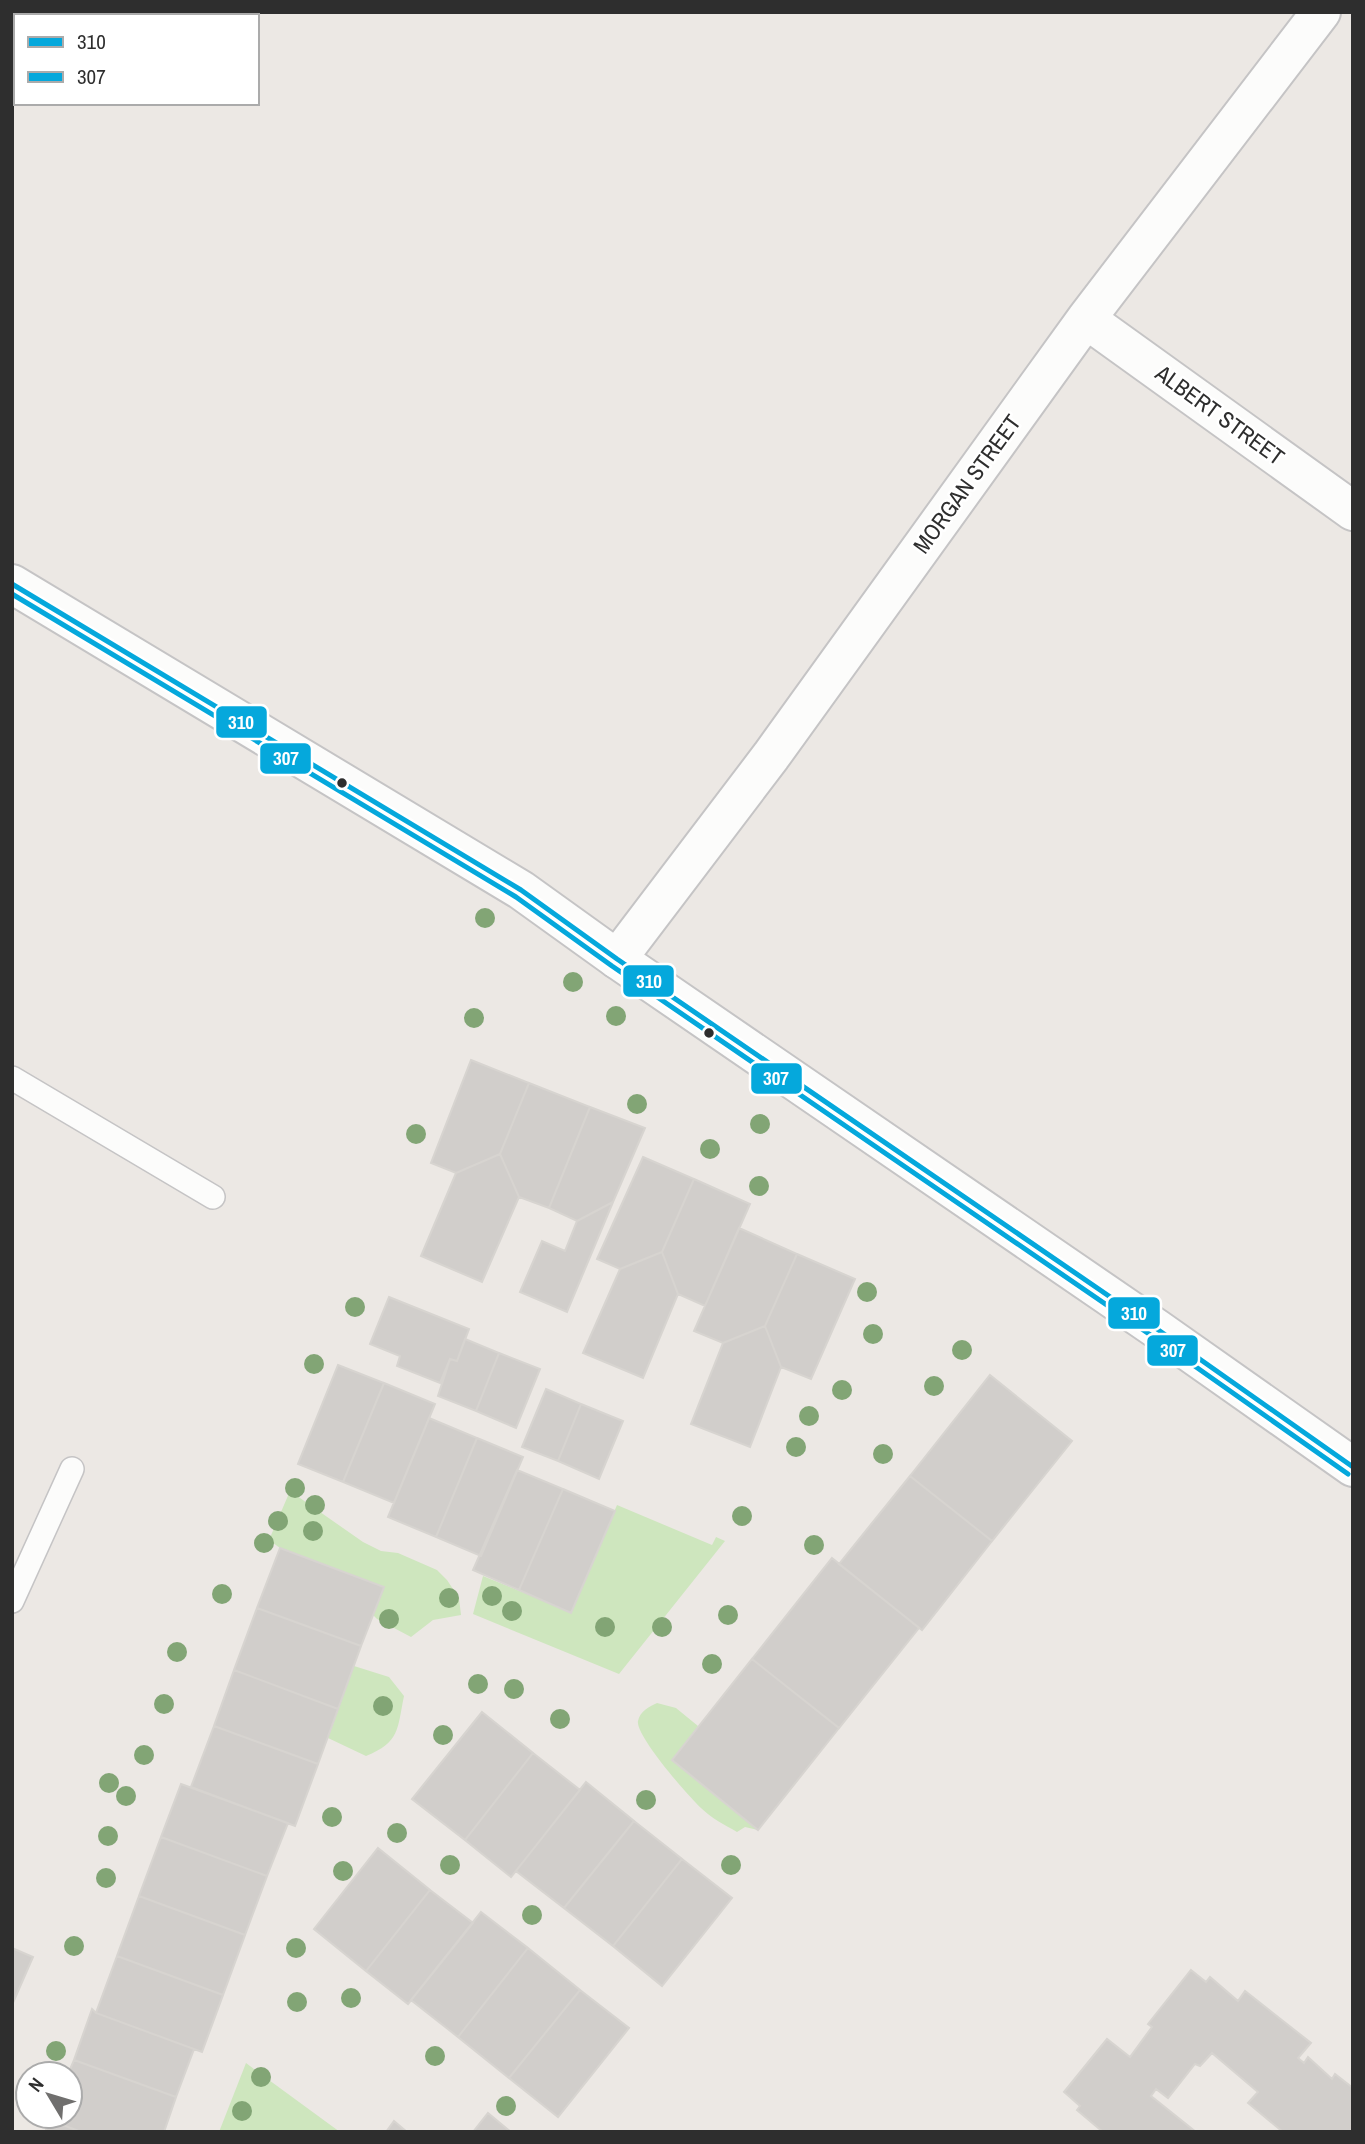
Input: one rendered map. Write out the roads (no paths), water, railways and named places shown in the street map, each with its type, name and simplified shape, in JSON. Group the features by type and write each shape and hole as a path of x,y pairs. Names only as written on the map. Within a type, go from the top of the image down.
{"street":[{"name":"MORGAN STREET","path":"617,959 771,756 1086,320 1321,12"},
{"name":"ALBERT STREET","path":"1086,320 1353,511"},
{"path":"12,584 521,890 1353,1467"}],"lane":[{"path":"12,1078 213,1196"},
{"path":"12,1601 72,1469"}]}
